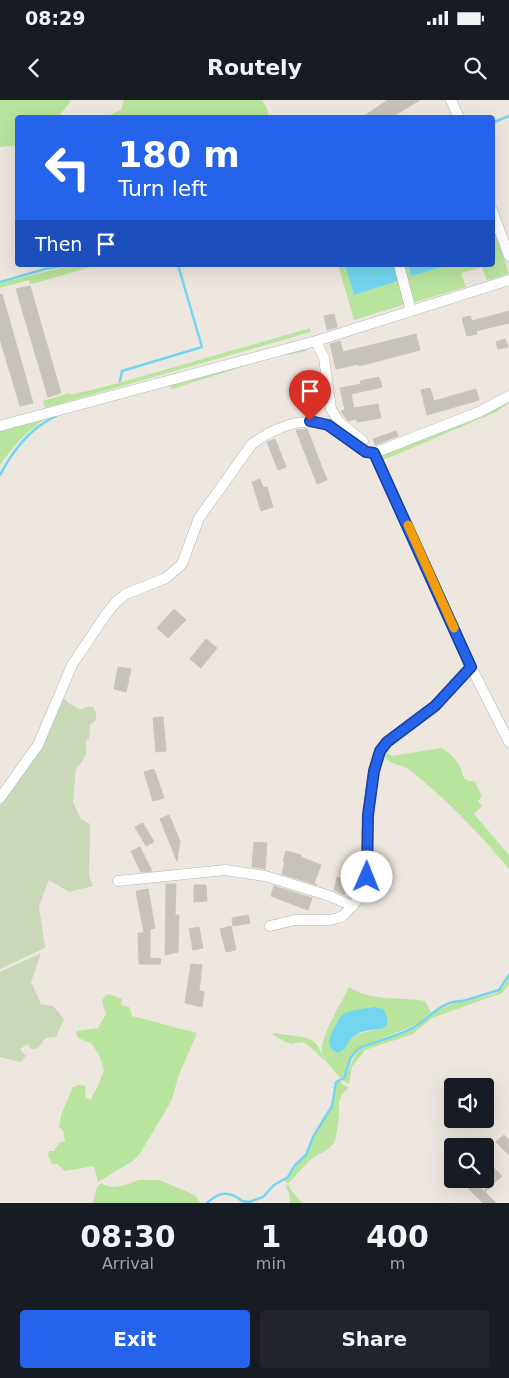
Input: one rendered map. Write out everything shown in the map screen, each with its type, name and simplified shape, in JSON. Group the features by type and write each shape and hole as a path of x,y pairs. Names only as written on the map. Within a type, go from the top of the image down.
{"street":[{"path":"451,100 458,115"},
{"path":"495,218 509,256"},
{"path":"400,267 411,311"},
{"path":"0,426 316,340 509,280"},
{"path":"316,340 324,358 332,409 339,422 363,441"},
{"path":"0,798 38,746 72,665 108,613 116,602 126,594 166,578 182,564 199,518 252,444 291,424 310,421 328,425 366,452 374,453 479,412 509,396"},
{"path":"374,453 471,667 509,742"},
{"path":"270,926 295,920 330,920 343,916 353,906 360,896 367,877 368,815 374,771 380,751 387,742 435,706 471,667"},
{"path":"118,881 225,870 265,876 327,895 353,906"}],"green space":[{"path":"0,100 71,101 60,115 15,115 15,145 0,147"},
{"path":"124,100 262,100 269,115 110,115 121,110"},
{"path":"495,228 509,274 487,280 482,267 495,267"},
{"path":"66,267 90,267 36,283 30,284 29,280 0,288 0,283"},
{"path":"339,267 346,267 354,295 398,281 394,267 397,267 406,304 354,320"},
{"path":"403,267 409,267 411,276 443,267 482,267 461,273 466,287 412,303"},
{"path":"310,328 311,332 45,408 43,401 69,393 71,395 119,383"},
{"path":"298,347 307,351 273,357 172,389 169,382"},
{"path":"509,399 509,403 496,412 381,461 379,453"},
{"path":"47,418 33,427 21,439 0,465 0,430"},
{"path":"62,696 68,703 81,710 86,707 93,707 96,712 96,720 90,725 89,739 86,740 86,754 76,769 73,802 81,819 90,824 89,876 93,886 69,892 49,880 39,906 45,948 0,969 0,806"},
{"path":"441,748 455,759 466,780 475,782 482,796 478,801 482,806 474,814 509,855 509,869 449,805 410,770 388,760 384,756 383,751 392,756"},
{"path":"41,953 31,982 41,1004 53,1006 64,1019 56,1037 46,1038 36,1049 30,1048 28,1044 20,1049 26,1056 21,1062 0,1057 0,972"},
{"path":"509,978 509,985 502,993 432,1018 413,1034 365,1050 352,1067 349,1084 342,1080 359,1050 418,1026 434,1012 457,1002 464,1002 497,993"},
{"path":"349,987 375,997 425,1001 431,1012 417,1024 357,1049 350,1057 343,1077 340,1078 323,1056 322,1049 326,1032","holes":["369,1008 383,1028 357,1034 352,1037 341,1053 331,1034 343,1016"]},
{"path":"109,994 122,999 121,1005 129,1007 132,1016 197,1033 178,1077 172,1100 141,1152 134,1160 98,1182 94,1166 65,1171 57,1164 52,1164 48,1155 49,1151 54,1151 59,1143 65,1141 63,1130 59,1127 61,1115 73,1087 85,1086 86,1098 91,1100 99,1084 104,1070 99,1055 91,1043 78,1038 76,1034 77,1031 98,1028 106,1014 103,1000"},
{"path":"272,1034 304,1037 314,1041 326,1062 307,1044 302,1042 292,1044 285,1042"},
{"path":"339,1080 343,1085 349,1087 342,1094 339,1102 335,1142 328,1149 310,1160 288,1184 284,1180 306,1155 314,1137 333,1106 336,1082"},
{"path":"139,1180 159,1180 196,1196 200,1203 93,1203 97,1187 101,1183 115,1187"},
{"path":"288,1184 302,1203 290,1203 286,1187"}],"water":[{"path":"346,267 394,267 398,281 354,295"},
{"path":"409,267 443,267 411,276"},
{"path":"375,1007 383,1009 386,1014 386,1026 358,1033 352,1037 341,1052 338,1053 333,1050 330,1039 341,1017 350,1011"}],"building":[{"path":"388,100 420,100 395,115 366,115"},
{"path":"30,286 61,393 48,397 16,289"},
{"path":"2,294 33,403 20,406 0,339 0,295"},
{"path":"509,311 509,323 476,331 477,334 467,336 462,318 470,316 472,321"},
{"path":"334,314 337,327 327,330 324,316"},
{"path":"416,334 420,350 359,366 359,364 336,369 330,344 340,341 343,352"},
{"path":"505,339 508,347 498,349 496,342"},
{"path":"379,377 382,387 351,394 354,408 378,404 381,418 357,422 357,419 348,421 341,411 345,410 340,388 361,384 360,381"},
{"path":"430,388 434,401 476,389 479,400 427,415 421,390"},
{"path":"307,429 327,480 317,484 296,430"},
{"path":"396,431 398,436 375,445 373,439"},
{"path":"275,439 286,467 278,470 267,442"},
{"path":"260,479 263,488 267,487 273,507 261,511 252,482"},
{"path":"174,609 186,620 168,638 157,628"},
{"path":"206,639 217,648 201,668 190,659"},
{"path":"118,667 131,669 126,692 114,689"},
{"path":"163,717 166,751 156,752 153,718"},
{"path":"154,769 164,798 153,801 144,772"},
{"path":"169,815 180,841 177,861 160,819"},
{"path":"143,823 154,842 146,846 135,827"},
{"path":"254,842 267,843 265,869 252,867"},
{"path":"140,847 152,871 141,872 131,851"},
{"path":"286,851 301,855 301,857 321,865 314,883 317,885 282,874"},
{"path":"337,877 350,880 345,895 334,890"},
{"path":"166,884 176,884 175,915 179,915 178,952 165,955"},
{"path":"194,885 206,885 207,901 194,902"},
{"path":"274,886 312,898 308,910 271,896"},
{"path":"148,889 155,928 150,929 150,957 148,958 161,959 160,964 139,964 138,933 144,933 136,891"},
{"path":"248,915 250,923 233,926 232,918"},
{"path":"231,926 236,950 226,952 220,929"},
{"path":"199,927 203,948 193,950 189,929"},
{"path":"191,964 202,965 199,991 204,992 202,1007 185,1003"},
{"path":"504,1135 509,1140 509,1155 496,1142"},
{"path":"494,1168 502,1176 494,1184"},
{"path":"468,1188 481,1188 496,1203 483,1203"}],"waterway":[{"path":"495,122 509,116"},
{"path":"0,282 56,267"},
{"path":"120,381 122,371 202,347 179,267"},
{"path":"0,475 11,457 30,433 56,416"},
{"path":"207,1203 216,1196 224,1194 233,1195 242,1201 249,1202 263,1197 274,1185 288,1177 295,1165 306,1155 313,1137 332,1106 336,1082 344,1078 351,1057 358,1049 412,1028 445,1005 499,990 509,975"}],"slow traffic":[{"path":"408,525 454,628"}],"route":[{"path":"310,421 328,425 359,448 366,452 374,453 471,667 435,706 387,742 380,751 374,771 368,815 367,877"}]}
